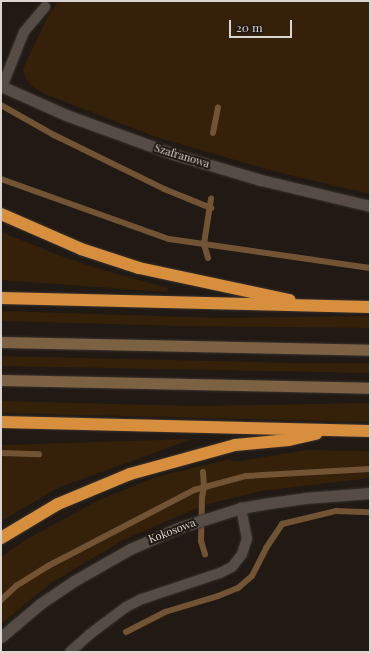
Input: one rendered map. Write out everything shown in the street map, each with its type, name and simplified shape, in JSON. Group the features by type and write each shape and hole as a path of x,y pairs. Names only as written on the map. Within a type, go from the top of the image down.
{"highway":[{"path":"1,214 69,244 139,268 323,306"},
{"path":"1,298 370,307"},
{"path":"1,422 370,431"},
{"path":"1,538 58,504 130,474 235,445 289,440 336,430"}],"main road":[{"path":"1,342 370,350"},
{"path":"1,380 370,388"}],"street":[{"name":"Szafranowa","path":"2,86 66,115 173,154 261,180 370,206"},
{"name":"Kokosowa","path":"1,638 40,604 108,560 178,528 241,508 305,498 370,493"}],"lane":[{"path":"2,86 24,32 45,7"},
{"path":"70,652 90,634 126,607 142,599 220,573 232,566 242,554 247,540 241,508"}],"shaded area":[{"path":"58,1 370,1 370,194 277,172 156,137 45,94 33,87 25,77 23,69 47,18"},
{"path":"1,232 96,268 168,288 167,292 1,280"},
{"path":"1,311 222,318 370,316 370,328 176,326 1,321"},
{"path":"1,356 296,363 370,363 370,373 1,366"},
{"path":"1,401 197,406 370,403 370,422 1,413"},
{"path":"192,439 58,488 1,521 1,445"},
{"path":"307,450 370,451 370,478 261,491 204,505 123,540 51,583 1,624 1,557 27,539 99,500 156,477 230,459 233,462"}],"waterway":[{"path":"1,105 54,135 164,189 211,208"},
{"path":"213,133 218,107"},
{"path":"1,179 169,239 370,268"},
{"path":"208,258 204,244 211,199"},
{"path":"1,453 39,454"},
{"path":"1,600 16,586 48,566 194,490 246,476 370,469"},
{"path":"203,472 204,487 202,497 201,541 205,554"},
{"path":"126,632 165,612 218,596 238,588 252,576 266,548 282,524 336,511 370,512"}]}
